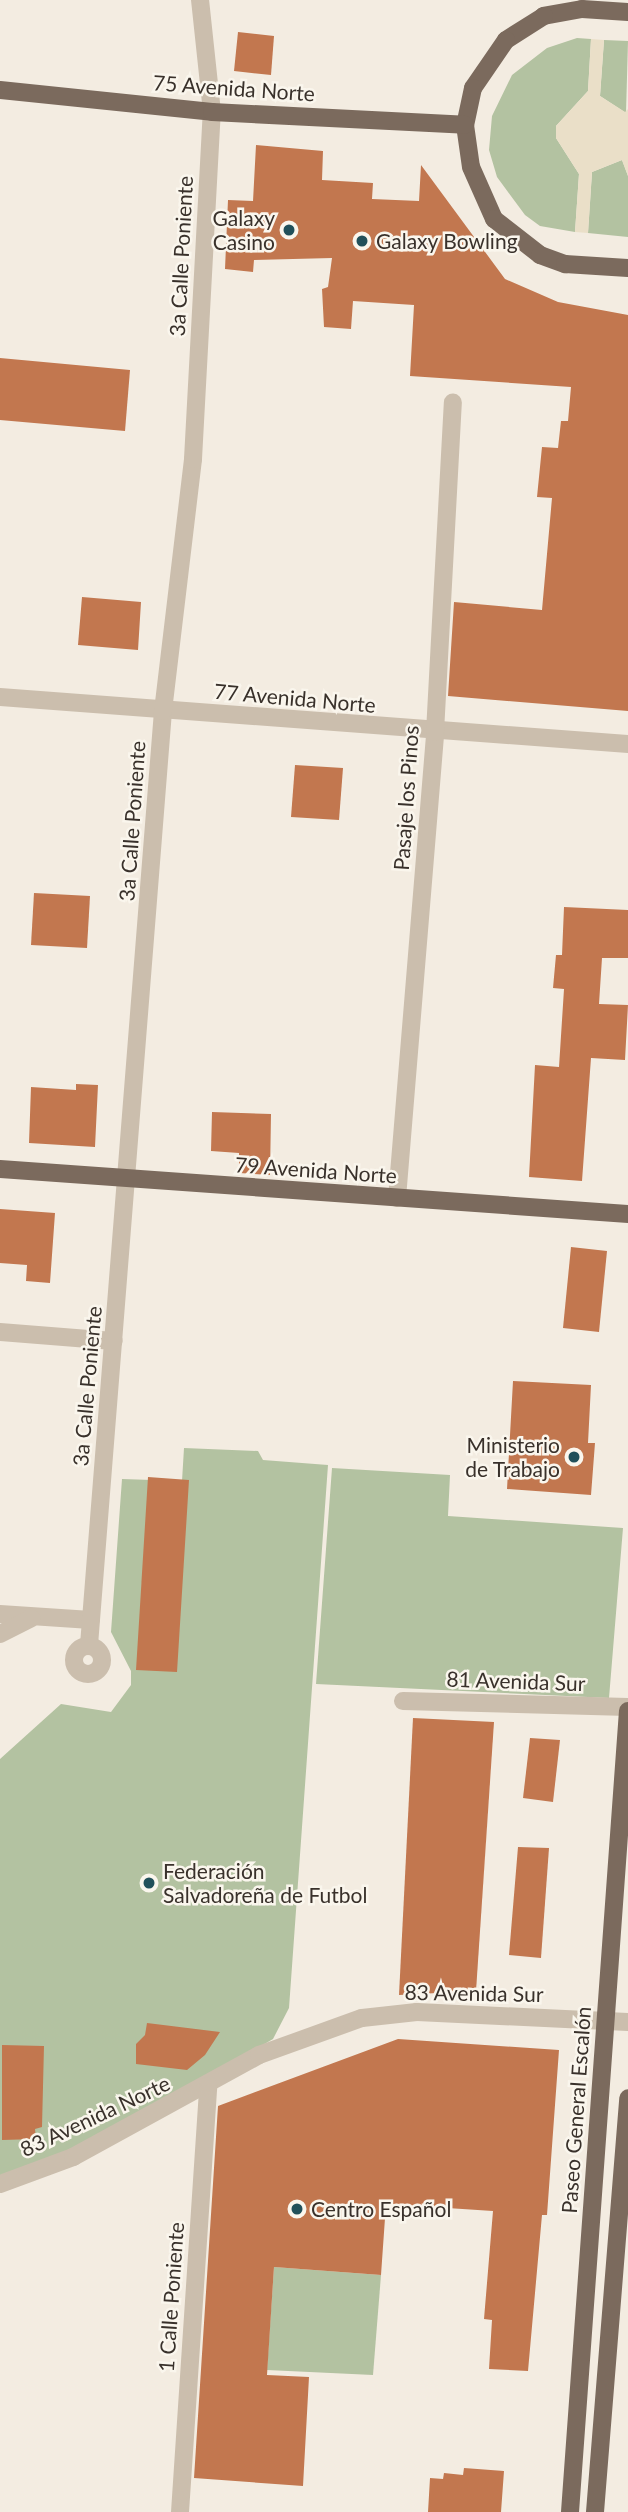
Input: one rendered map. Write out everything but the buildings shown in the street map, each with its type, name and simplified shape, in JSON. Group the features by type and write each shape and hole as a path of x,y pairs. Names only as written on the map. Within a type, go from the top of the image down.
{"main road":[{"path":"628,12 582,4 544,16 506,40 473,88 465,125 471,167 494,219 540,255 565,264 628,268"},
{"name":"75 Avenida Norte","path":"0,90 212,112 465,125"},
{"name":"79 Avenida Norte","path":"0,1170 628,1214"},
{"name":"Paseo General Escalón","path":"570,2512 628,1709"},
{"path":"595,2512 628,2098"}],"street":[{"name":"3a Calle Poniente","path":"89,1645 128,1180 163,711 193,459 212,112 200,0"},
{"name":"Pasaje los Pinos","path":"397,1198 435,732 453,402"},
{"name":"77 Avenida Norte","path":"0,697 435,732 628,744"},
{"path":"0,1332 114,1340"},
{"path":"0,1614 91,1620"},
{"path":"0,1633 35,1616"},
{"name":"81 Avenida Sur","path":"403,1701 628,1709"},
{"name":"83 Avenida Sur","path":"208,2086 260,2055 362,2018 417,2012 628,2022"},
{"name":"83 Avenida Norte","path":"0,2184 73,2157 208,2086"},
{"name":"1 Calle Poniente","path":"180,2512 208,2086"}],"green space":[{"path":"577,38 591,39 588,91 556,126 556,138 579,174 575,232 540,226 525,215 497,177 489,150 492,116 512,75 547,48"},
{"path":"604,40 628,41 626,113 600,96"},
{"path":"622,160 628,176 628,237 588,233 592,172"},
{"name":"Federación Salvadoreña de Futbol","path":"184,1448 258,1451 263,1460 328,1465 289,2008 273,2039 204,2080 73,2150 0,2176 0,1759 61,1704 111,1712 131,1685 131,1671 111,1632 122,1479 182,1481"},
{"path":"332,1468 450,1475 448,1516 623,1528 609,1698 316,1684"},
{"path":"274,2267 381,2275 373,2375 267,2370"}],"shaded area":[{"path":"591,39 604,40 600,96 625,112 628,109 628,176 622,160 592,172 588,233 575,232 579,174 556,138 556,126 588,91"}],"place":[{"name":"Galaxy Casino","path":"289,230"},
{"name":"Galaxy Bowling","path":"362,241"},
{"name":"Ministerio de Trabajo","path":"574,1457"},
{"name":"Federación Salvadoreña de Futbol","path":"149,1883"},
{"name":"Centro Español","path":"297,2209"}]}
